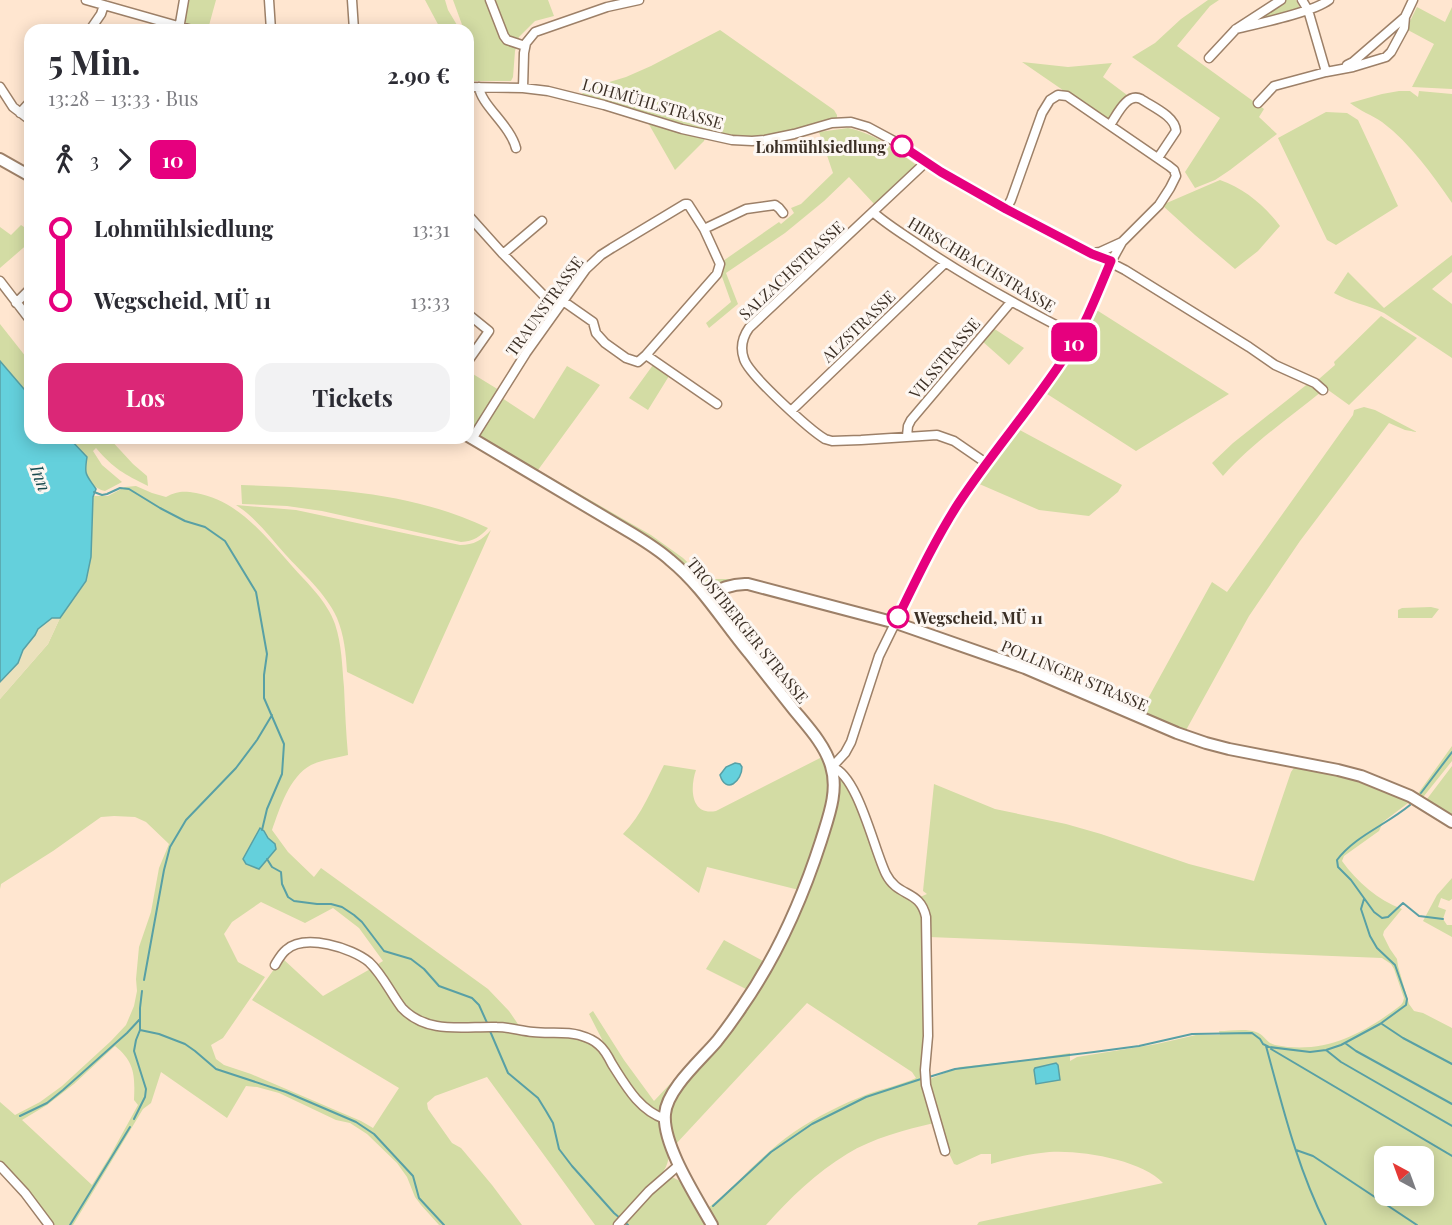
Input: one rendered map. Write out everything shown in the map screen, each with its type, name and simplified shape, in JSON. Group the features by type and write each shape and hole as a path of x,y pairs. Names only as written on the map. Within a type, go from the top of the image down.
{"main road":[{"path":"0,159 24,173"},
{"name":"TROSTBERGER STRASSE","path":"474,440 650,545 677,566 706,597 820,743 832,767 834,788 824,832 808,879 786,930 741,1008 667,1101 665,1119"},
{"name":"POLLINGER STRASSE","path":"706,597 727,587 748,584 896,622 1025,668 1156,725 1206,743 1348,772 1399,790 1452,822"},
{"path":"665,1119 672,1149 679,1165 712,1225"}],"street":[{"path":"87,0 166,24"},
{"path":"180,24 184,0"},
{"path":"269,0 271,24"},
{"path":"352,0 354,24"},
{"path":"490,0 507,40 525,46"},
{"path":"523,88 525,46 529,38 539,30 605,7 639,0"},
{"path":"1302,0 1308,10 1326,72"},
{"path":"1236,29 1308,10 1329,0"},
{"path":"1258,102 1274,86 1386,57 1404,28 1405,17 1413,0"},
{"path":"1277,3 1275,13 1279,18"},
{"path":"1209,58 1236,29 1277,3"},
{"path":"94,24 104,5"},
{"path":"1338,69 1353,62 1405,17"},
{"path":"1387,33 1394,36 1396,43"},
{"path":"1368,49 1367,55 1373,61"},
{"path":"0,87 8,101 24,116"},
{"name":"LOHMÜHLSTRASSE","path":"474,87 548,91 682,129 732,140 765,140 832,123 851,123 873,129 926,162"},
{"path":"479,87 482,95 512,135 516,148"},
{"path":"832,767 845,753 851,742 876,664 945,526 986,463 1041,391 1077,336 1122,242 1159,205 1176,176 1174,170 1158,158 1067,96 1062,95 1053,97 1042,113 1006,209"},
{"path":"1110,125 1127,101 1132,97 1142,99 1171,119 1176,126 1176,131 1158,158"},
{"path":"20,113 24,109"},
{"path":"926,162 1006,209 1092,254 1111,261 1250,347 1275,365 1315,383 1323,390"},
{"name":"SALZACHSTRASSE","path":"926,162 749,328 742,340 742,351 746,364 759,380 820,436 829,440 861,440 940,435 954,441 986,463"},
{"name":"TRAUNSTRASSE","path":"474,432 557,309 586,269 601,255 685,204 690,205 704,229"},
{"path":"563,301 593,322 599,338 626,358 638,362 646,356 717,274 718,259 704,229 746,209 775,205 783,213"},
{"name":"HIRSCHBACHSTRASSE","path":"874,213 945,263 1011,302 1077,336"},
{"path":"503,254 542,221"},
{"path":"474,222 557,309"},
{"path":"1092,254 1122,242"},
{"name":"ALZSTRASSE","path":"791,411 945,263"},
{"path":"0,281 24,313"},
{"path":"16,303 24,295"},
{"name":"VILSSTRASSE","path":"907,436 911,420 1011,302"},
{"path":"474,319 489,331 474,352"},
{"path":"646,356 717,404"},
{"name":"TROSTBERGER STRASSE","path":"832,767 838,769 845,777 857,798 888,877 899,890 919,900 924,910 928,1036 926,1085 945,1151"},
{"path":"275,965 287,949 300,944 321,943 347,949 370,963 402,1008 422,1022 440,1027 497,1027 574,1034 596,1042 606,1053 627,1089 643,1107 655,1116 665,1119"},
{"path":"618,1225 649,1191 679,1165"},
{"path":"0,1166 25,1193 49,1225"}],"green space":[{"path":"187,0 216,0 209,24 190,24 186,23"},
{"path":"425,0 445,0 456,24 438,24"},
{"path":"453,0 548,0 554,16 535,21 519,37 511,81 474,81 474,24 462,24"},
{"path":"1208,0 1219,0 1210,6 1177,46 1264,109 1259,117 1277,134 1215,180 1195,188 1185,172 1220,118 1132,57 1155,43 1181,19"},
{"path":"1285,0 1296,0 1300,8 1248,24"},
{"path":"1417,7 1445,22 1452,7 1452,89 1412,87 1434,44 1406,29"},
{"path":"720,30 834,110 837,119 763,137 737,138 706,133 582,95 583,90 626,77"},
{"path":"1022,62 1068,67 1112,63 1103,77 1127,95 1112,117 1105,119"},
{"path":"1399,91 1410,91 1418,97 1419,91 1452,94 1452,203 1429,170 1393,131 1350,103"},
{"path":"1326,112 1347,113 1358,120 1398,206 1336,245 1327,240 1278,138"},
{"path":"647,121 705,138 675,170"},
{"path":"848,128 884,142 916,166 876,206 849,177 785,233 726,273 738,304 709,328 706,323 731,302 721,274 723,261 779,222 781,224 794,213 791,208 801,204 833,173 819,132"},
{"path":"1220,180 1253,198 1280,226 1258,251 1235,269 1162,205"},
{"path":"21,225 24,227 24,247 0,268 0,227 11,235"},
{"path":"1452,255 1452,272 1432,289 1452,304 1452,358 1384,313 1334,293 1348,272 1384,308"},
{"path":"1095,309 1229,394 1136,451 1044,392"},
{"path":"1381,316 1417,338 1349,405 1324,387 1319,379"},
{"path":"0,324 24,354 24,389 0,361"},
{"path":"993,328 1024,348 1009,365 982,341"},
{"path":"653,365 669,376 648,410 629,398"},
{"path":"567,366 600,385 538,470 651,535 683,558 701,575 714,579 740,579 751,581 734,580 708,585 702,582 677,558 646,536 480,438 480,433 502,398 534,419"},
{"path":"474,375 499,390 474,425"},
{"path":"1310,382 1321,392 1258,442 1223,476 1212,463 1233,443"},
{"path":"1364,407 1375,410 1417,432 1389,423 1300,541 1249,616 1185,732 1140,713 1212,582 1227,592 1353,415 1354,410"},
{"path":"1016,428 1122,485 1118,492 1089,516 1039,510 977,483"},
{"path":"75,444 115,444 147,476 148,486 120,470 96,448 93,451 102,465 122,482 105,491 98,488 88,480 84,472 87,457"},
{"path":"241,485 336,490 398,499 429,506 488,528 476,538 461,542 322,511 287,506 242,504"},
{"path":"136,486 166,497 181,492 196,493 225,503 238,511 261,531 316,593 335,624 341,656 348,755 311,765 303,770 291,785 272,830 288,852 314,877 321,868 488,989 509,1011 520,1027 579,1037 610,1055 589,1014 593,1011 624,1060 654,1101 681,1074 661,1110 657,1112 668,1149 667,1164 663,1172 614,1225 595,1225 487,1077 435,1096 427,1103 428,1109 452,1143 461,1148 522,1225 439,1225 415,1197 407,1177 397,1163 367,1134 350,1123 336,1120 279,1093 246,1086 227,1118 161,1072 151,1103 143,1109 73,1225 52,1225 0,1163 0,1102 15,1115 40,1102 62,1086 126,1025 137,991 139,947 151,912 159,868 169,844 146,822 135,817 101,817 1,884 0,889 0,699 48,644 60,618 86,581 93,496 108,496 125,487","holes":["261,902 305,923 333,908 359,928 383,961 375,966 411,1014 372,968 323,996 282,958 252,1000 399,1088 373,1128 251,1074 224,1065 216,1059 211,1045 223,1038 265,977 238,962 224,934 232,922","115,1046 130,1064 134,1077 134,1100 138,1105 92,1185 22,1120 47,1105 74,1084"]},
{"path":"236,505 296,510 460,545 477,541 491,530 413,704 347,672 341,631 327,600 250,515"},
{"path":"1402,608 1439,609 1432,618 1398,618 1398,610"},
{"path":"1452,746 1452,761 1424,796 1417,795"},
{"path":"824,756 830,782 824,818 799,890 707,867 699,893 623,834 641,810 664,765 696,770 693,784 694,799 701,809 716,811"},
{"path":"1296,765 1368,781 1412,800 1383,822 1379,831 1344,856 1342,861 1369,890 1402,909 1383,935 1397,959 1409,1004 1414,1011 1423,1013 1452,1028 1452,1225 977,1225 979,1222 1163,1183 1139,1167 1106,1157 1070,1152 1035,1154 991,1164 991,1154 981,1154 957,1165 954,1164 927,1080 960,1067 1070,1053 1070,1061 1077,1057 1196,1035 1220,1035 1219,1031 1252,1031 1259,1033 1275,1045 1310,1047 1342,1040 1357,1033 1401,1005 1404,998 1394,969 1382,958 929,937 920,897 927,894 923,891 934,784 995,809 1066,824 1189,864 1254,881 1291,772"},
{"path":"1452,766 1452,817 1428,802 1427,799"},
{"path":"839,776 848,784 886,878 916,900 924,920 925,1041 934,1123 878,1139 847,1154 804,1187 766,1225 716,1225 707,1209 794,1132 849,1102 916,1078 912,1072 807,1003 675,1145 671,1135 670,1106 784,941"},
{"path":"1452,878 1452,899 1449,901 1441,898 1438,907 1446,910 1443,919 1447,925 1452,925 1452,937 1423,921 1437,895"},
{"path":"724,940 765,962 748,990 706,969"},
{"path":"672,1177 682,1182 708,1225 623,1225 637,1207"}],"sand":[{"path":"52,618 60,618 48,644 0,699 0,682 18,663 23,650 38,629"}],"water":[{"name":"Inn","path":"0,361 24,389 24,444 75,444 87,457 87,475 96,489 93,497 91,557 86,581 60,618 52,618 38,629 23,650 18,663 0,682"},
{"path":"735,763 742,767 739,777 733,784 726,784 720,775 726,767"},
{"path":"260,828 275,844 276,849 259,869 246,864 243,859"},
{"path":"1056,1063 1060,1080 1036,1084 1035,1068"}],"waterway":[{"path":"94,492 102,495 120,488 129,489 185,521 205,527 225,541 256,592 267,654 264,698 284,744 282,774 267,809 262,830"},
{"path":"144,980 170,847 186,820 236,768 272,715"},
{"path":"1421,793 1452,752"},
{"path":"1410,805 1353,844 1337,860 1338,867 1351,880 1374,912 1382,918 1388,917 1403,903 1419,916 1443,919"},
{"path":"267,859 272,867 281,872 282,884 288,897 294,901 342,907 362,922 384,951 411,959 424,969 439,986 472,998 479,1005 488,1025"},
{"path":"929,1077 955,1069 1139,1046 1192,1034 1252,1033 1269,1047 1310,1052 1341,1045 1380,1024 1406,1005 1407,999 1395,965 1377,948 1370,936 1361,909 1364,899"},
{"path":"134,1119 145,1097 146,1089 134,1051 140,1030 142,991"},
{"path":"20,1116 47,1103 140,1019"},
{"path":"1382,1024 1452,1064"},
{"path":"140,1030 159,1034 185,1044 216,1069 286,1092 356,1122 374,1134 413,1176 419,1198 444,1225"},
{"path":"490,1031 508,1073 538,1098 546,1111 553,1123 559,1149 614,1213 628,1225"},
{"path":"1345,1043 1452,1104"},
{"path":"1266,1046 1299,1159 1326,1225"},
{"path":"1271,1049 1452,1156"},
{"path":"1326,1050 1341,1062 1452,1126"},
{"path":"713,1206 771,1152 812,1124 866,1097 921,1079"},
{"path":"70,1225 130,1127"},
{"path":"1296,1150 1313,1156 1417,1225"}],"bus line":[{"name":"10","path":"898,617 928,556 958,503 1068,352 1089,314 1111,261 1092,254 1006,209 941,172 902,146"}],"place":[{"name":"Lohmühlsiedlung","path":"902,146"},
{"name":"Wegscheid, MÜ 11","path":"898,617"}]}
